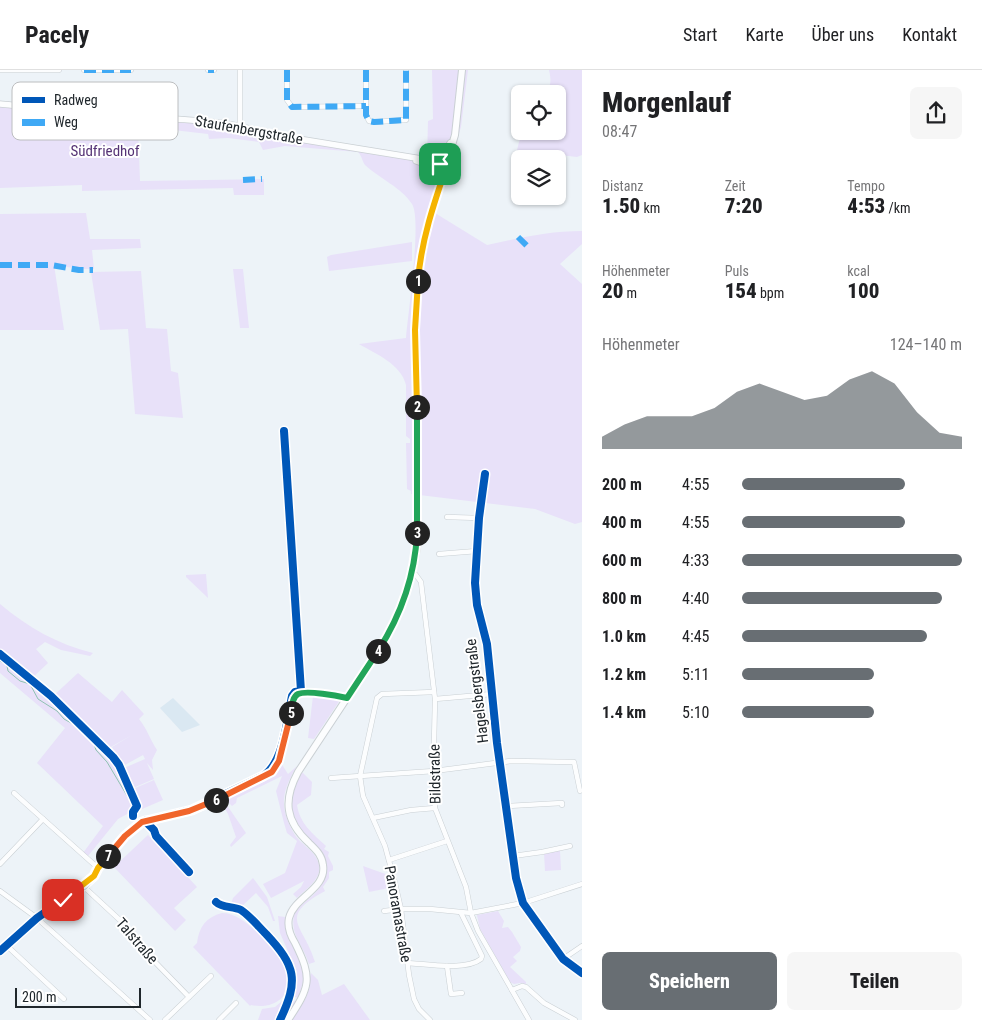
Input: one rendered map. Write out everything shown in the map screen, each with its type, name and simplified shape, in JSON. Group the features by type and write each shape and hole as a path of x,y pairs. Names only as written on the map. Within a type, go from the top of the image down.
{"main road":[{"path":"288,1020 304,992 307,978 304,960 291,936 288,919 295,907 317,885 323,870 321,856 299,834 292,824 288,805 291,784 380,648 394,623 406,594 417,548 418,444 415,330 418,276 429,220 455,135 462,70"}],"street":[{"path":"0,70 59,70"},
{"path":"84,70 130,70"},
{"path":"208,70 214,70"},
{"path":"240,70 240,126"},
{"path":"287,70 287,100 292,106 366,106"},
{"path":"366,70 367,118 371,122 406,120 406,70"},
{"name":"Staufenbergstraße","path":"178,119 240,126 262,133 428,160 446,168"},
{"path":"428,160 443,156 455,135"},
{"name":"Staufenbergstraße","path":"407,157 446,168"},
{"name":"Hagelsbergstraße","path":"485,474 479,518 475,584 487,644 500,762 516,878 523,903"},
{"path":"447,517 479,518"},
{"path":"439,554 477,551"},
{"name":"Bildstraße","path":"412,573 421,582 435,699 435,808 466,887 471,913 478,931 529,1020"},
{"path":"360,776 377,698 382,694 434,692"},
{"path":"0,951 37,918 83,886 94,876 98,868 125,836 142,822 192,810 258,781 272,772 279,761 294,700 298,694 307,693 347,698"},
{"path":"435,699 492,694"},
{"path":"331,778 434,771 500,762 574,762 580,791"},
{"name":"Panoramastraße","path":"360,776 363,796 385,846 389,860 400,909 414,999 419,1009 430,1020"},
{"path":"14,793 98,868"},
{"path":"506,806 545,802 562,804"},
{"path":"373,818 412,810 435,808"},
{"path":"0,864 43,819"},
{"path":"389,860 447,841"},
{"path":"513,856 570,846"},
{"path":"384,911 430,909 471,913 523,903 582,884"},
{"name":"Talstraße","path":"83,886 122,922 122,928 188,997"},
{"path":"0,891 37,918 150,1020"},
{"path":"523,903 563,958 582,973"},
{"path":"408,963 447,966 470,964 481,959 482,956 460,912"},
{"path":"6,945 64,999"},
{"path":"563,958 582,946"},
{"path":"447,966 451,994 462,993"},
{"path":"165,1020 211,976"},
{"path":"512,990 522,986 526,987 544,1003 574,1020"},
{"path":"219,1020 236,1003"}],"shaded area":[{"path":"173,698 200,725 182,732 160,708"}],"green space":[{"path":"432,70 468,70 461,127 435,213 487,245 522,237 582,231 582,244 560,264 582,284 582,522 575,524 535,509 411,494 411,491 407,489 406,443 410,443 410,439 406,436 406,385 399,371 393,365 359,344 406,338 416,228 415,213 412,204 407,198 365,165 358,152 285,146 263,150 259,142 228,138 209,139 208,134 178,131 178,120 237,126 427,157 428,121 433,119"},
{"path":"549,70 582,70 582,155 577,157 566,156 566,150 517,150 520,140 566,140 566,85 550,85"},
{"name":"Südfriedhof","path":"0,101 12,102 12,140 139,140 140,181 264,179 264,195 234,195 233,188 82,191 82,185 0,188"},
{"path":"86,213 90,239 140,239 141,248 92,250 94,269 54,265 64,330 0,330 0,214"},
{"path":"412,242 412,261 329,271 327,257 331,255"},
{"path":"233,269 243,269 249,328 240,328"},
{"path":"141,271 146,328 167,329 171,371 178,373 183,418 135,414 128,329 100,330 91,272"},
{"path":"206,574 208,598 186,577 186,575"},
{"path":"0,604 22,621 55,640 93,653 90,656 61,650 45,642 36,649 48,663 30,680 51,698 78,673 112,702 122,690 144,714 139,719 157,750 152,760 153,770 147,763 154,779 133,788 124,768 145,759 143,755 123,766 112,747 132,735 109,748 89,727 86,730 113,758 134,806 129,813 118,819 88,856 83,853 103,826 37,763 65,728 0,673"},
{"path":"313,696 339,698 340,700 314,739 308,738"},
{"path":"281,763 288,774 297,766 286,790 284,799 285,813 295,835 315,856 319,866 319,872 315,880 297,898 293,894 301,887 304,881 271,898 263,884 285,873 297,841 287,833 276,791 282,776 237,798 236,803 232,806 225,799 265,780 278,769"},
{"path":"301,772 312,782 311,795 297,805 301,818 307,828 326,846 324,849 329,852 328,856 333,866 333,870 329,872 329,878 323,887 325,891 310,900 301,908 297,915 300,930 315,962 309,964 295,934 294,914 320,887 326,872 327,863 320,850 297,824 292,811 292,798"},
{"path":"154,780 163,800 142,809 133,789"},
{"path":"224,801 246,833 231,847 230,845 236,837 222,803"},
{"path":"148,835 197,887 174,908 186,920 175,931 114,867"},
{"path":"560,850 561,870 545,871 544,853"},
{"path":"363,866 391,876 394,887 369,892"},
{"path":"253,878 267,897 275,921 273,921 268,907 256,893 241,907 231,904 233,898"},
{"path":"498,911 504,921 502,928 508,927 521,947 520,951 513,957 517,961 510,967 526,984 510,982 480,929 477,915"},
{"path":"222,913 231,914 248,924 283,961 289,980 288,988 279,1001 262,1006 250,1006 193,947 197,943 204,924 212,917"},
{"path":"278,916 285,917 289,938 301,961 304,972 304,979 298,998 292,996 297,980 297,972 280,933"},
{"path":"311,973 318,980 322,995 344,984 370,1020 292,1020 307,996"},
{"path":"287,997 296,1002 284,1020 258,1020 262,1009 275,1007"}],"waterway":[{"path":"0,661 20,681 30,684 38,699 57,711 64,719 80,728 93,741 96,750 107,762 129,799"}],"marked path":[{"path":"84,70 131,70"},
{"path":"208,70 214,70"},
{"path":"287,70 287,100 292,107 366,106"},
{"path":"366,70 366,115 369,121 374,122 406,120 406,70"},
{"path":"243,180 262,179"},
{"path":"518,237 528,247"},
{"path":"0,265 51,265 79,270 93,270"}],"cycle path":[{"path":"0,951 37,918 83,886 94,876 98,868 125,836 142,822 192,810 263,776 276,761 283,740 292,696 295,692 301,691 284,431"},
{"path":"485,474 479,518 475,583 477,605 487,644 497,743 516,878 523,903 563,959 582,973"},
{"path":"0,654 51,696 113,757 119,765 137,806 133,816"},
{"path":"145,821 189,872"},
{"path":"216,902 241,910 248,915 284,955 289,965 292,984 280,1020"}],"route":[{"path":"63,900 94,876 98,868 125,836 138,824 203,806 258,781 272,772 279,761 294,700 298,694 307,693 347,698 394,623 406,594 417,548 416,303 421,252 431,213 447,165 440,164"}]}
